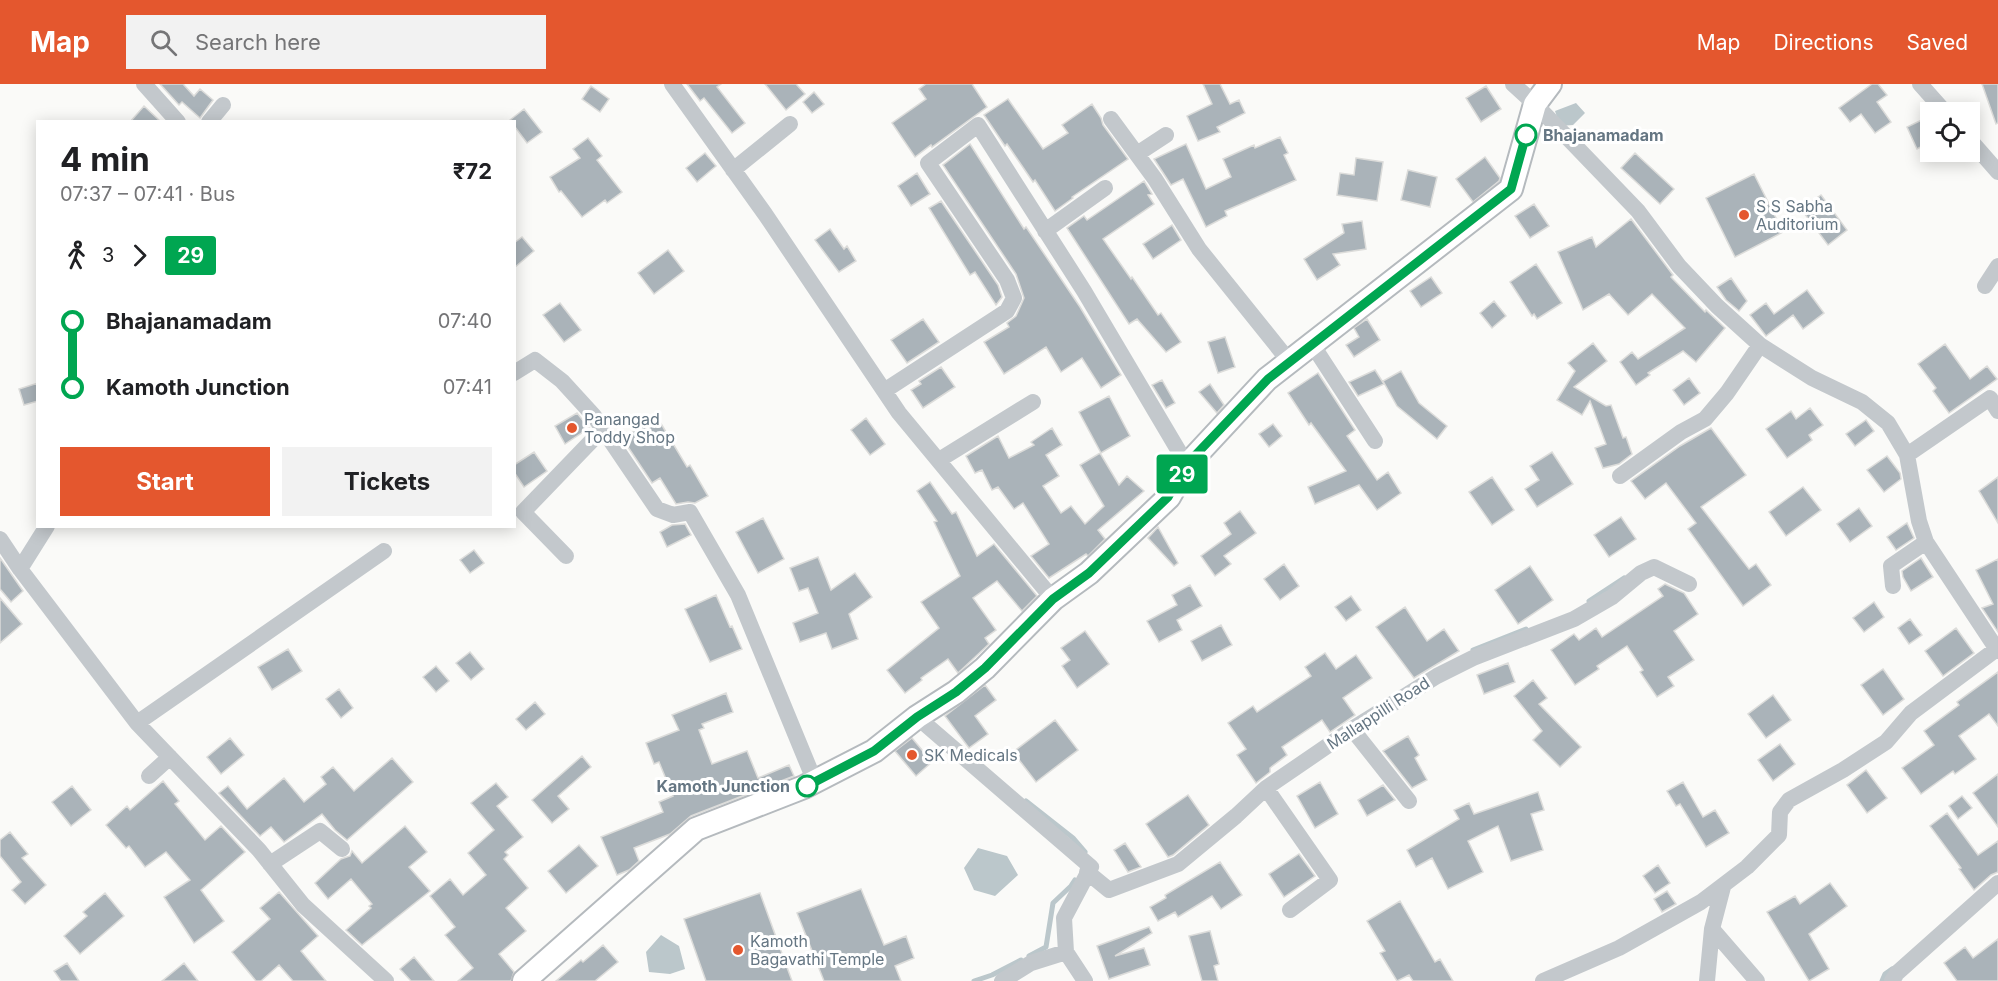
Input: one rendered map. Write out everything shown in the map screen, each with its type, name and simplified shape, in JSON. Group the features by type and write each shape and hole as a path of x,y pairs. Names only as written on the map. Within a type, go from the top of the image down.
{"main road":[{"path":"524,981 696,830 815,782 874,751 917,717 956,692 985,668 1053,599 1089,573 1168,497 1186,465 1268,379 1511,189 1535,104 1550,84"}],"street":[{"path":"144,84 176,120"},
{"path":"672,84 899,413 1053,599"},
{"path":"1513,84 1638,211 1679,266 1717,306 1760,345 1812,378 1862,402 1888,423 1907,455 1919,521 1926,542 1998,649 1911,713 1886,742 1843,770 1789,800 1780,812 1779,834 1748,867 1723,887 1701,902 1619,948 1543,981"},
{"path":"1920,84 1936,102"},
{"path":"211,120 223,105"},
{"path":"1111,119 1155,179 1199,249 1289,361"},
{"path":"733,170 790,124"},
{"path":"884,391 1007,311 1014,298 1007,280 928,164 978,125 1084,291 1186,465"},
{"path":"1137,154 1166,135"},
{"path":"1980,151 1998,172"},
{"path":"1045,231 1105,188"},
{"path":"1985,286 1998,266"},
{"path":"1312,344 1375,441"},
{"path":"1620,476 1681,432 1705,419 1727,393 1760,345"},
{"path":"516,373 536,360 562,381 594,416 657,509 673,515 690,512 738,596 815,782"},
{"path":"1907,455 1990,398 1998,411"},
{"path":"939,460 1033,402"},
{"path":"566,556 523,512 603,429"},
{"path":"20,569 46,528"},
{"path":"0,539 20,569 138,723 270,864 303,904 386,981"},
{"path":"1893,586 1891,566 1926,542"},
{"path":"138,723 384,551"},
{"name":"Mallappilli Road","path":"917,717 1091,867 1087,872 1106,888 1178,864 1266,788 1352,729 1437,676 1473,658 1574,619 1612,597 1641,573 1654,567 1689,584"},
{"path":"1352,729 1409,801"},
{"path":"149,776 170,757"},
{"path":"1266,788 1330,880 1290,910"},
{"path":"270,864 320,831 342,849"},
{"path":"1085,981 1066,952 1064,918 1087,872"},
{"path":"1892,981 1897,973 1998,883"},
{"path":"1707,981 1713,929 1723,887"},
{"path":"1713,929 1757,981"},
{"path":"1002,981 1031,963 1066,952"}],"shaded area":[{"path":"1576,103 1585,113 1573,125 1560,126 1555,111"},
{"path":"978,848 1007,856 1018,875 995,896 974,890 964,868"},
{"path":"661,935 679,946 685,969 670,974 649,972 646,952"}],"building":[{"path":"160,84 183,84 194,96 200,89 213,100 200,118 182,102 179,105"},
{"path":"687,84 721,84 717,87 745,123 732,133 704,98 700,101"},
{"path":"765,84 796,84 805,94 786,110"},
{"path":"926,84 972,84 987,107 915,157 892,123 926,99 919,89"},
{"path":"1203,84 1220,84 1230,104 1239,100 1245,113 1217,127 1220,132 1198,141 1187,116 1212,104"},
{"path":"1872,84 1878,84 1887,95 1877,102 1891,122 1875,133 1861,114 1850,122 1839,108"},
{"path":"1982,84 1998,84 1998,123 1996,124"},
{"path":"591,86 609,99 600,112 582,99"},
{"path":"1486,86 1501,109 1481,122 1466,98"},
{"path":"814,92 824,104 812,113 803,102"},
{"path":"1008,99 1043,149 1068,133 1062,125 1092,104 1103,125 1128,159 1055,211 1035,180 1033,182 984,115"},
{"path":"144,106 159,120 132,120"},
{"path":"524,109 542,132 527,143 516,128 516,120 510,120"},
{"path":"1920,121 1920,147 1917,149 1907,127"},
{"path":"1280,137 1288,153 1284,155 1296,180 1225,211 1227,216 1206,227 1183,179 1171,185 1154,159 1186,144 1206,189 1231,177 1223,159 1254,145 1255,148"},
{"path":"588,138 602,156 597,160 622,192 607,203 605,200 582,217 561,191 559,192 550,177 580,158 573,149"},
{"path":"970,144 1024,229 1026,227 1080,307 1121,375 1101,388 1082,358 1061,372 1046,347 1004,374 984,342 1009,327 1007,323 1016,316 1024,298 1016,274 943,165"},
{"path":"705,153 716,166 697,182 686,168"},
{"path":"1635,153 1674,189 1660,204 1621,168"},
{"path":"1485,157 1500,178 1473,202 1456,179"},
{"path":"1356,158 1383,162 1377,201 1337,195 1340,173 1354,175"},
{"path":"1408,170 1437,177 1430,207 1401,200"},
{"path":"917,173 930,194 911,206 898,186"},
{"name":"S S Sabha Auditorium","path":"1754,174 1783,232 1735,257 1706,198"},
{"path":"1144,181 1152,194 1148,195 1154,204 1103,239 1158,315 1161,313 1181,342 1166,352 1137,319 1129,324 1067,228 1084,216 1087,220"},
{"path":"1821,195 1847,230 1828,245 1801,209"},
{"path":"941,201 998,285 1002,297 996,305 975,272 970,275 929,208"},
{"path":"1534,204 1549,226 1530,238 1515,216"},
{"path":"1631,219 1673,275 1671,277 1705,312 1706,310 1725,328 1696,362 1683,351 1648,373 1650,375 1636,385 1620,362 1632,352 1638,359 1685,328 1652,294 1628,315 1609,294 1583,310 1558,252 1592,237 1596,247"},
{"path":"1362,221 1366,249 1333,254 1340,265 1317,280 1304,259 1344,233 1342,224"},
{"path":"1172,225 1181,240 1153,259 1143,244"},
{"path":"830,229 844,249 847,246 856,261 839,272 815,240"},
{"path":"522,237 534,251 516,266 516,242"},
{"path":"668,250 684,271 654,294 638,273"},
{"path":"1536,264 1562,303 1537,319 1534,314 1532,316 1510,282"},
{"path":"1431,277 1442,293 1421,307 1410,291"},
{"path":"1731,278 1747,301 1739,311 1726,300 1717,287"},
{"path":"1807,290 1824,313 1803,329 1793,315 1766,336 1750,315 1766,303 1774,314"},
{"path":"1494,301 1506,316 1492,328 1480,313"},
{"path":"560,303 581,330 564,342 543,315"},
{"path":"923,319 939,342 907,363 891,340"},
{"path":"1367,319 1380,340 1354,357 1346,345 1359,337 1354,328"},
{"path":"1225,337 1235,367 1218,373 1208,342"},
{"path":"1593,343 1607,361 1574,387 1606,406 1611,405 1623,438 1626,437 1632,454 1619,464 1603,468 1595,448 1606,444 1590,401 1582,415 1557,400 1575,371 1568,363"},
{"path":"1945,344 1970,379 1987,366 1997,379 1949,413 1933,391 1936,388 1918,364"},
{"path":"941,367 955,387 923,408 911,390 921,384 919,381"},
{"path":"1375,370 1384,384 1358,396 1349,382"},
{"path":"1401,371 1419,403 1447,426 1437,439 1397,406 1383,381"},
{"path":"1318,373 1355,430 1347,436 1377,480 1388,472 1401,493 1377,510 1359,485 1315,504 1308,487 1346,471 1311,423 1309,425 1288,393"},
{"path":"1689,378 1700,393 1684,405 1673,390"},
{"path":"1162,380 1175,403 1166,408 1152,385"},
{"path":"36,384 36,402 24,405 19,389"},
{"path":"1210,384 1224,405 1217,413 1199,392"},
{"path":"1109,396 1130,436 1101,453 1079,412"},
{"path":"1810,408 1823,425 1809,435 1812,440 1787,458 1766,429 1791,411 1796,419"},
{"path":"577,413 589,428 565,444 555,426"},
{"path":"657,417 687,467 690,465 708,496 695,503 676,504 660,478 652,483 622,438"},
{"path":"866,418 885,444 870,455 851,430"},
{"path":"1866,420 1874,431 1855,446 1846,434"},
{"path":"1273,424 1282,436 1269,447 1259,434"},
{"path":"1052,428 1062,445 1046,455 1059,476 1043,486 1061,513 1071,506 1085,524 1104,506 1080,465 1100,453 1119,485 1127,476 1144,491 1098,530 1105,539 1088,556 1086,554 1049,578 1031,556 1049,544 1023,503 1014,509 998,487 992,490 982,470 975,473 966,456 998,436 1009,458 1034,445 1031,442"},
{"path":"1711,428 1746,475 1701,507 1749,569 1756,564 1771,585 1743,606 1688,529 1696,523 1666,483 1645,499 1631,481 1680,446"},
{"path":"534,452 547,471 524,487 516,475 516,464"},
{"path":"1552,452 1573,484 1537,507 1525,489 1539,480 1530,466"},
{"path":"1887,456 1900,473 1901,479 1884,492 1867,470"},
{"path":"1492,477 1514,510 1492,525 1469,492"},
{"path":"1998,477 1998,523 1979,491"},
{"path":"930,482 952,514 956,512 977,556 994,544 1037,596 1022,611 997,581 973,598 996,630 985,638 989,644 958,673 948,659 921,678 922,680 905,693 887,670 939,628 921,602 960,576 934,522 937,521 917,491"},
{"path":"1803,487 1821,510 1786,536 1769,512"},
{"path":"1859,508 1872,526 1850,542 1837,524"},
{"path":"1240,511 1256,533 1224,556 1231,564 1215,576 1201,556 1231,534 1224,523"},
{"path":"1621,517 1636,539 1609,557 1594,535"},
{"path":"763,518 784,559 758,573 736,532"},
{"path":"1907,523 1914,538 1896,550 1887,537"},
{"path":"685,524 691,535 667,547 660,532 672,525"},
{"path":"1158,527 1178,563 1174,566 1148,538"},
{"path":"474,550 484,563 470,573 460,560"},
{"path":"818,557 831,590 855,573 872,597 849,614 858,639 832,649 826,633 800,642 793,623 818,613 808,588 799,591 790,568"},
{"path":"0,558 23,591 11,602 0,589"},
{"path":"1921,558 1933,577 1911,591 1902,571"},
{"path":"1998,559 1998,632 1982,608 1993,604 1976,570"},
{"path":"1284,564 1299,586 1280,600 1264,579"},
{"path":"1530,566 1553,600 1518,624 1495,590"},
{"path":"1665,584 1684,593 1698,614 1674,631 1694,660 1668,677 1674,686 1657,697 1640,672 1643,670 1627,646 1597,666 1599,669 1575,685 1551,650 1574,634 1579,640 1596,628 1602,637 1663,596 1658,589"},
{"path":"1190,585 1202,606 1177,620 1182,630 1159,642 1147,621 1177,605 1172,595"},
{"path":"716,595 742,649 710,662 685,609"},
{"path":"1351,596 1361,610 1346,621 1335,607"},
{"path":"0,598 22,624 0,643"},
{"path":"1874,602 1884,617 1864,632 1853,618"},
{"path":"1405,607 1427,641 1444,629 1459,651 1414,678 1376,627"},
{"path":"1910,619 1922,635 1909,644 1898,628"},
{"path":"1221,625 1232,645 1202,661 1191,641"},
{"path":"1956,628 1974,653 1943,676 1925,651"},
{"path":"1085,631 1109,664 1077,688 1062,666 1070,660 1061,648"},
{"path":"288,649 302,671 272,690 258,667"},
{"path":"470,652 484,669 471,680 456,663"},
{"path":"1325,653 1336,669 1356,655 1372,678 1343,698 1355,715 1330,732 1322,720 1282,747 1287,755 1256,783 1237,755 1246,749 1228,723 1253,706 1257,712 1311,676 1305,667"},
{"path":"1508,663 1515,682 1484,694 1477,675"},
{"path":"436,666 449,681 436,692 423,677"},
{"path":"1883,669 1904,699 1883,715 1861,685"},
{"path":"1998,672 1998,726 1989,714 1959,736 1976,759 1955,774 1953,771 1921,794 1902,768 1934,745 1924,731 1959,705 1957,702"},
{"path":"1533,680 1547,698 1539,704 1581,747 1560,767 1533,740 1542,731 1514,696"},
{"path":"985,685 996,700 975,716 988,734 969,748 945,716"},
{"path":"339,689 353,708 341,718 326,699"},
{"path":"726,693 733,712 702,724 704,728 699,730 712,764 747,751 758,778 789,765 794,776 691,816 670,834 634,848 639,861 629,870 617,875 601,837 663,812 659,802 673,796 659,762 654,764 646,743 679,730 672,715"},
{"path":"1773,695 1791,720 1766,738 1748,714"},
{"path":"535,702 545,714 526,730 516,719"},
{"path":"1055,720 1078,750 1036,782 1013,752"},
{"path":"1408,736 1419,755 1415,758 1427,780 1412,788 1383,751"},
{"path":"230,738 244,755 221,774 207,757"},
{"name":"SK Medicals","path":"912,738 932,762 916,776 895,751"},
{"path":"1780,744 1795,764 1773,781 1758,760"},
{"path":"582,756 591,767 558,796 569,809 552,823 532,800"},
{"path":"392,758 413,782 347,840 322,814 284,842 271,827 260,836 219,793 228,786 247,809 284,778 304,802 326,784 321,777 333,767 354,791"},
{"path":"1866,770 1887,798 1867,813 1847,785"},
{"path":"1998,774 1998,827 1973,793"},
{"path":"163,781 179,801 175,804 205,840 221,826 245,852 201,890 224,921 194,943 164,897 190,880 166,852 145,867 129,846 126,848 106,825 127,806 130,810"},
{"path":"1320,782 1338,814 1315,828 1297,796"},
{"path":"1683,782 1703,817 1715,810 1729,833 1706,847 1680,804 1676,806 1667,791"},
{"path":"496,783 508,797 497,806 523,837 505,852 508,855 504,859 528,888 506,908 526,931 499,954 514,972 511,981 458,981 473,968 445,935 455,927 430,896 450,879 463,895 486,875 468,853 494,830 471,803"},
{"path":"1383,785 1395,800 1367,816 1358,800"},
{"path":"72,786 91,810 71,826 52,802"},
{"path":"1538,792 1544,810 1531,814 1543,850 1511,861 1498,826 1468,841 1483,872 1448,889 1432,858 1416,867 1407,850 1459,819 1454,810 1469,803 1474,814"},
{"path":"1188,795 1209,825 1168,857 1146,824"},
{"path":"1962,796 1972,808 1958,819 1949,806"},
{"path":"1947,813 1978,855 1998,841 1998,872 1974,890 1930,826"},
{"path":"405,826 427,852 409,867 430,891 362,945 346,930 371,908 369,906 372,904 351,879 328,899 315,883 341,859 350,856 352,851 362,863"},
{"path":"10,832 28,854 22,858 46,885 25,904 12,890 21,882 0,856 0,840"},
{"path":"1125,843 1141,867 1128,872 1114,850"},
{"path":"579,845 598,866 566,893 548,871"},
{"path":"1299,854 1315,876 1284,897 1269,874"},
{"path":"1220,862 1242,895 1221,909 1212,896 1178,917 1175,912 1158,921 1150,907 1166,898 1165,895"},
{"path":"1658,865 1670,883 1655,893 1643,876"},
{"path":"1830,883 1847,906 1809,934 1829,969 1809,981 1767,912 1795,896 1800,904"},
{"path":"861,889 884,945 906,936 914,958 895,966 901,981 824,981 797,913"},
{"path":"1667,891 1676,904 1662,912 1654,899"},
{"path":"279,892 318,936 301,951 326,981 293,981 279,965 261,981 256,981 232,952 270,919 260,908"},
{"path":"105,893 124,916 80,954 64,936 87,916 83,912"},
{"name":"Kamoth Bagavathi Temple","path":"760,893 792,981 706,981 684,919"},
{"path":"1400,901 1435,962 1440,959 1453,981 1413,981 1409,975 1397,981 1380,953 1385,951 1367,921"},
{"path":"1149,927 1152,933 1115,956 1144,948 1150,965 1109,979 1097,946"},
{"path":"1210,931 1219,964 1214,966 1218,981 1202,981 1189,936"},
{"path":"1998,939 1998,981 1957,981 1944,963 1965,947 1973,958"},
{"path":"603,945 618,962 595,981 556,981 581,960 583,962"},
{"path":"414,957 434,981 411,981 400,969"},
{"path":"67,963 79,981 61,981 54,971"},
{"path":"184,963 198,981 162,981"}],"waterway":[{"path":"1589,601 1624,578"},
{"path":"1473,650 1526,629"},
{"path":"1026,801 1073,838 1085,852"},
{"path":"1029,956 1046,947 1053,903 1075,880"},
{"path":"974,981 992,975 1021,960"},
{"path":"1882,981 1885,974 1892,969"}],"bus line":[{"name":"29","path":"807,786 874,751 917,717 956,692 985,668 1053,599 1089,573 1168,497 1186,465 1268,379 1511,189 1526,135"}],"place":[{"name":"Bhajanamadam","path":"1526,135"},
{"name":"S S Sabha Auditorium","path":"1744,215"},
{"name":"Panangad Toddy Shop","path":"572,428"},
{"name":"SK Medicals","path":"912,755"},
{"name":"Kamoth Junction","path":"807,786"},
{"name":"Kamoth Bagavathi Temple","path":"738,950"}]}
